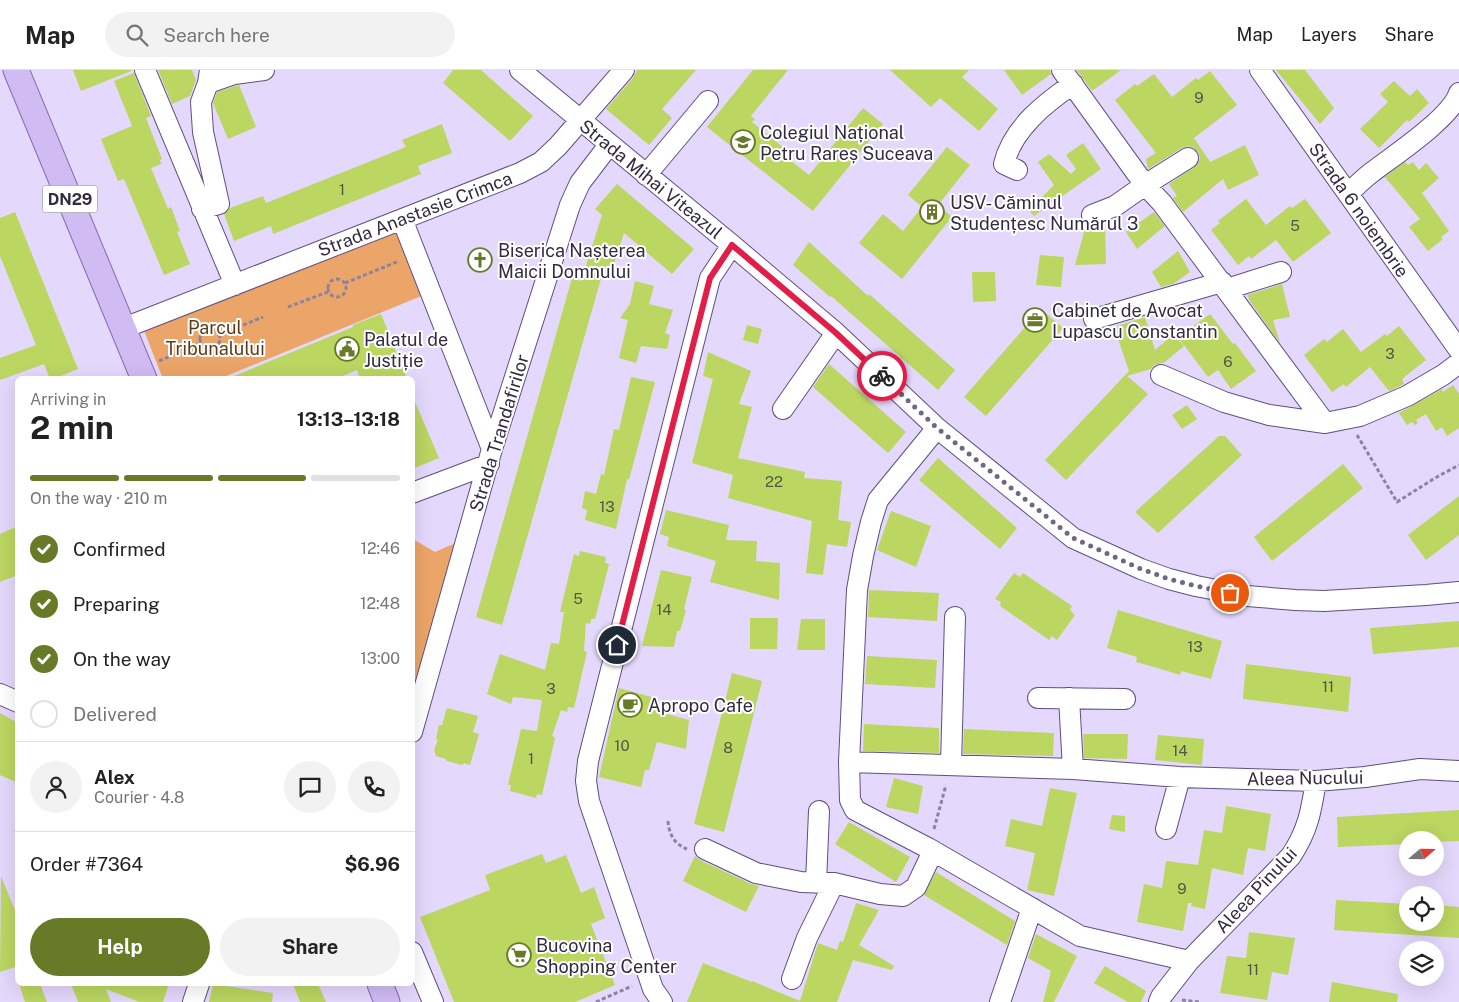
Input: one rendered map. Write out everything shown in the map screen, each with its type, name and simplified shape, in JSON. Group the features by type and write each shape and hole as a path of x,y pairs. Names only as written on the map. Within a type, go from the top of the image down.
{"main road":[{"name":"DN29","path":"16,70 142,374"},
{"path":"381,986 387,1002"}],"street":[{"path":"145,70 235,285"},
{"path":"202,209 219,204 203,132 201,102 209,77 264,70"},
{"name":"Strada Mihai Viteazul","path":"520,70 836,333 937,428 1073,538 1141,569 1169,579 1246,596 1324,601 1459,592"},
{"name":"Strada Anastasie Crimca","path":"124,328 520,173 541,162 558,146 624,70"},
{"name":"Strada 6 noiembrie","path":"1260,70 1459,350"},
{"path":"1017,170 1004,164 1010,147 1020,130 1054,96 1068,77 1145,185 1162,203 1325,423"},
{"path":"1348,194 1446,113 1459,93"},
{"path":"646,176 708,101"},
{"name":"Strada Trandafirilor","path":"415,721 490,456 570,205 580,183 608,144"},
{"path":"1092,215 1115,206 1188,158"},
{"path":"402,219 490,456 415,492"},
{"path":"662,1002 653,989 649,978 589,801 586,781 588,761 710,278 732,245"},
{"path":"1094,319 1281,272"},
{"path":"784,408 836,333"},
{"path":"1161,374 1224,402 1269,414 1325,423 1360,416 1407,396 1443,375 1459,363"},
{"path":"937,428 878,500 870,522 857,590 850,800 855,810 930,849 1080,936 1189,962"},
{"path":"952,765 955,617"},
{"path":"0,694 15,701"},
{"path":"1038,698 1125,698"},
{"path":"1069,698 1073,769"},
{"name":"Aleea Nucului","path":"850,762 1073,769 1180,777 1316,781 1365,777 1420,769 1459,771"},
{"path":"1166,829 1180,777"},
{"name":"Aleea Pinului","path":"1159,1002 1189,962 1291,856 1303,838 1310,818 1316,781"},
{"path":"792,979 825,883 819,811"},
{"path":"705,850 756,873 800,882 825,883 880,894 903,896 916,887 930,849"},
{"path":"1000,1002 1032,908"},
{"path":"415,959 433,1002"},
{"path":"193,1002 198,986"}],"path":[{"path":"345,283 416,254"},
{"path":"334,279 340,279 345,283 346,292 341,296 335,297 328,292 329,283 334,279"},
{"path":"288,308 328,292"},
{"path":"219,335 263,317"},
{"path":"206,330 215,330 219,335 218,345 213,349 206,348 201,343 202,334 206,330"},
{"path":"142,374 201,343"},
{"path":"1348,419 1398,502 1459,465"},
{"path":"930,849 952,765"},
{"path":"668,821 669,832 676,843 685,848 705,850"},
{"path":"596,1002 649,978"}],"green space":[{"name":"Parcul Tribunalului","path":"390,225 416,254 431,292 226,376 162,376 141,323"},
{"path":"467,538 415,725 415,540 435,552"}],"building":[{"path":"73,70 131,70 131,71 81,91"},
{"path":"158,70 192,70 196,80 190,96 172,104"},
{"path":"453,70 481,70 533,116 510,141 443,83"},
{"path":"637,70 696,70 662,109 672,118 649,145 606,109 633,78"},
{"name":"Colegiul Național Petru Rareș Suceava","path":"753,70 788,70 751,116 755,119 752,122 784,148 781,153 809,175 863,108 883,124 813,211 707,127"},
{"path":"890,70 969,70 962,77 998,109 979,131 940,98 931,107"},
{"path":"1004,70 1050,70 1051,74 1022,95"},
{"path":"1077,70 1121,70 1092,91"},
{"path":"1276,70 1305,70 1334,108 1320,124"},
{"path":"1210,71 1237,105 1194,138 1210,162 1245,145 1259,175 1228,190 1223,179 1183,212 1173,198 1177,196 1169,184 1198,164 1200,158 1198,152 1193,147 1182,148 1148,169 1146,159 1156,153 1115,100 1135,84 1137,86 1154,74 1172,97 1196,78 1198,80"},
{"path":"134,73 151,116 146,118 162,159 160,160 161,164 151,168 168,209 171,207 180,231 177,232 190,264 164,275 124,179 118,181 101,139 132,126 114,81"},
{"path":"1394,81 1410,96 1417,89 1429,103 1409,122 1407,120 1379,148 1360,129 1388,102 1380,94"},
{"path":"239,85 256,127 228,139 213,103 217,92"},
{"path":"442,124 452,153 418,166 421,174 273,234 271,226 234,241 224,214 230,208 263,196 266,203 406,147 402,140"},
{"path":"1083,143 1101,169 1034,216 1029,210 1054,185 1038,162 1049,154 1071,174 1076,169 1066,155"},
{"name":"USV- Căminul Studențesc Numărul 3","path":"947,147 970,165 938,205 952,217 902,279 859,243 883,214 903,231 922,207 908,195"},
{"path":"1405,162 1408,165 1413,162 1419,170 1426,163 1439,178 1422,193 1449,231 1441,237 1443,239 1428,251 1409,227 1420,219 1385,177"},
{"path":"617,184 694,249 672,274 624,233 612,271 604,268 502,625 476,617 572,278 581,281 602,215 595,209"},
{"path":"1246,199 1266,225 1290,206 1292,208 1305,199 1331,233 1293,262 1276,240 1251,259 1249,256 1238,265 1211,230 1220,223 1218,221"},
{"path":"15,212 78,369 60,376 49,376 44,364 0,380 0,358 36,345 0,256 0,218"},
{"path":"1154,212 1165,226 1137,249 1126,232"},
{"path":"1086,225 1091,227 1105,226 1106,264 1075,265"},
{"path":"809,242 868,296 869,294 955,370 938,390 793,265"},
{"path":"1178,251 1190,272 1173,284 1161,287 1152,272"},
{"path":"1040,255 1064,257 1061,287 1036,285"},
{"path":"972,272 995,272 996,301 973,302"},
{"path":"635,281 654,286 649,304 673,310 665,333 670,335 667,349 641,346 636,363 619,358 628,320 620,318 630,304"},
{"path":"1282,284 1290,317 1273,320 1280,343 1249,300 1248,295"},
{"path":"1041,309 1063,328 986,416 964,397"},
{"name":"Palatul de Justiție","path":"381,314 406,376 359,376 357,370 342,376 234,376 353,327 353,325"},
{"path":"1210,314 1256,371 1231,389 1218,370 1208,377 1178,337"},
{"path":"1145,317 1155,350 1174,334 1184,346 1165,362 1154,365 1151,369 1127,376 1148,394 1066,480 1045,460 1129,371 1114,327"},
{"path":"747,325 762,329 758,344 743,340"},
{"path":"1399,326 1426,360 1402,379 1404,384 1389,391 1370,367 1346,387 1344,384 1332,392 1304,355 1324,339 1327,342 1343,329 1361,352"},
{"path":"708,352 751,371 739,404 752,407 738,458 805,472 804,478 842,481 838,520 851,522 847,547 827,544 823,575 806,573 812,521 728,498 733,475 692,463 713,379 703,376"},
{"path":"829,364 906,432 888,453 813,387"},
{"path":"631,377 655,382 629,480 627,479 616,529 585,520 587,510 582,508 585,491 596,494 601,474 604,475 614,429 619,430"},
{"path":"1453,385 1459,394 1459,428 1447,436 1442,427 1436,431 1426,414 1416,420 1418,423 1415,425 1412,422 1407,425 1399,413 1442,389 1443,392"},
{"name":"Palatul de Justiție","path":"415,402 439,458 415,468"},
{"path":"1187,405 1197,419 1182,429 1172,415"},
{"path":"1219,436 1225,436 1242,455 1158,533 1135,512"},
{"path":"938,458 1017,528 1000,549 919,480"},
{"path":"1343,464 1363,488 1272,561 1254,537"},
{"path":"1459,496 1459,535 1426,560 1408,535"},
{"path":"666,510 729,525 726,540 757,541 756,561 780,563 779,600 710,582 716,561 667,546 669,537 660,534"},
{"path":"891,511 931,526 916,567 877,550"},
{"path":"15,527 15,576 0,582 0,534"},
{"path":"580,551 606,557 605,563 609,564 595,619 591,619 590,624 586,623 584,651 587,652 574,708 568,707 567,712 561,710 552,736 555,738 542,795 537,794 536,798 510,791 511,785 508,785 521,729 537,731 542,700 513,697 511,704 487,694 500,654 545,670 551,643 559,644 564,612 560,612 574,554 579,556"},
{"path":"661,570 692,577 684,609 686,610 680,631 677,631 674,647 642,646"},
{"path":"1014,573 1020,577 1023,573 1072,606 1070,610 1075,615 1057,640 1052,636 1049,640 1000,606 1001,602 995,599"},
{"path":"869,590 939,593 937,621 868,617"},
{"path":"1118,610 1222,641 1211,679 1181,671 1180,675 1136,662 1137,657 1107,648"},
{"path":"750,618 778,618 777,649 750,649"},
{"path":"801,619 825,619 825,650 797,650"},
{"path":"1459,621 1459,647 1373,654 1370,628"},
{"path":"867,656 937,660 935,688 865,684"},
{"path":"1246,664 1351,677 1348,712 1243,699"},
{"path":"732,673 762,681 724,832 694,824"},
{"path":"619,688 655,698 652,710 689,720 686,749 657,742 649,770 645,770 641,787 599,777"},
{"path":"447,708 478,716 473,732 479,734 470,765 464,763 462,765 436,756 434,750 438,740 436,739 439,725 442,725"},
{"path":"0,713 15,721 15,782 0,775"},
{"path":"864,724 939,728 939,753 863,751"},
{"path":"964,729 1054,733 1053,756 963,754"},
{"path":"1083,734 1128,734 1127,759 1084,758"},
{"path":"1158,735 1204,739 1202,765 1155,760"},
{"path":"894,778 923,786 918,814 886,807"},
{"path":"1050,788 1077,793 1054,896 1027,890 1035,853 1005,846 1011,819 1042,826"},
{"path":"1226,806 1271,814 1265,851 1248,848 1243,875 1212,868 1205,909 1191,906 1192,903 1188,903 1183,931 1137,922 1144,884 1162,888 1166,861 1198,865 1204,830 1222,833"},
{"path":"1459,810 1459,841 1444,842 1444,831 1399,831 1399,844 1338,847 1337,817"},
{"path":"1112,815 1125,816 1125,832 1109,829"},
{"path":"849,822 910,857 896,882 835,844"},
{"name":"Bucovina Shopping Center","path":"542,854 546,863 566,855 581,893 594,887 605,918 591,924 615,985 575,1002 454,1002 420,917 490,890 485,875"},
{"path":"695,856 751,884 759,886 746,912 683,881"},
{"path":"936,872 1015,921 1007,945 924,895"},
{"path":"1,876 15,911 15,967 0,972"},
{"path":"1336,900 1399,904 1399,931 1444,931 1444,906 1459,907 1459,938 1334,930"},
{"path":"856,903 879,910 859,945 894,966 892,970 853,960 837,1002 687,1002 703,963 800,1001 818,943 837,950 840,941 843,942"},
{"path":"1249,932 1295,938 1288,975 1272,972 1267,1000 1220,993 1227,956 1246,958"},
{"path":"1036,934 1077,956 1054,1002 1043,1002 1051,971 1028,958"},
{"path":"1105,966 1146,991 1141,1002 1128,1002 1094,983"},
{"path":"1332,982 1398,994 1397,1002 1329,1002"},
{"path":"20,986 41,986 47,1002 25,1002"},
{"path":"72,986 168,986 163,1002 139,1002 106,989 111,1002 78,1002"},
{"path":"213,986 226,986 273,993 272,1002 209,1002"},
{"path":"294,986 319,986 326,1002 300,1002"}],"way so far":[{"path":"882,376 937,428 1073,538 1141,569 1169,579 1230,593"}],"place":[{"name":"Colegiul Național Petru Rareș Suceava","path":"743,142"},
{"name":"USV- Căminul Studențesc Numărul 3","path":"932,212"},
{"name":"Biserica Nașterea Maicii Domnului","path":"480,260"},
{"name":"Cabinet de Avocat Lupascu Constantin","path":"1035,320"},
{"name":"Palatul de Justiție","path":"347,349"},
{"name":"Apropo Cafe","path":"630,705"},
{"name":"Bucovina Shopping Center","path":"519,955"}],"route":[{"path":"617,645 710,278 732,245 836,333 882,376"}]}
